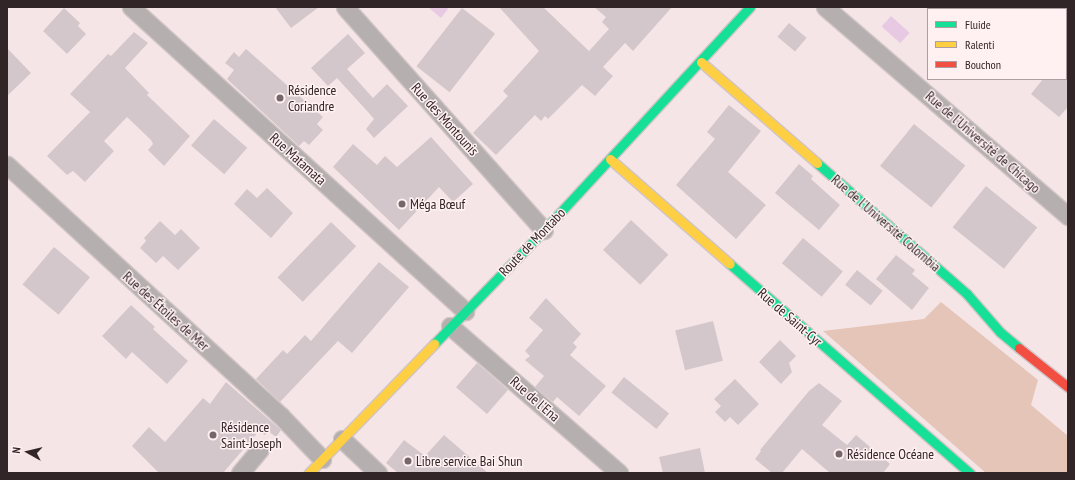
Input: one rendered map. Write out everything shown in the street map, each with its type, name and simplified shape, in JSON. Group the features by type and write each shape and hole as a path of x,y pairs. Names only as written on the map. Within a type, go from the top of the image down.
{"street":[{"name":"Rue Matamata","path":"130,7 465,311"},
{"name":"Route de Montabo","path":"309,473 544,230 701,62 750,7"},
{"name":"Rue de l’Université de Chicago","path":"825,7 1068,216"},
{"name":"Rue des Montounis","path":"353,10 544,230"},
{"name":"Rue de l'Université Colombia","path":"701,62 967,294 1000,332 1068,387"},
{"name":"Rue de Saint-Cyr","path":"610,159 970,473"},
{"name":"Rue des Étoiles de Mer","path":"7,165 280,414 322,460"},
{"name":"Rue de l'Ena","path":"450,326 619,473"},
{"path":"342,440 378,473"},
{"path":"240,473 260,449"}],"shaded area":[{"path":"428,7 446,7 448,9 441,18"},
{"path":"891,16 910,33 900,43 882,26"},
{"path":"941,302 1038,380 1031,405 1068,436 1068,473 986,473 823,331 924,319"}],"building":[{"path":"275,7 319,7 291,28"},
{"path":"499,7 543,7 589,51 609,29 602,22 606,17 594,7 672,7 633,51 625,43 603,67 613,76 595,96 582,85 548,119 545,116 541,121 535,115 496,155 473,133 508,96 503,91 539,51"},
{"path":"64,8 80,23 78,26 86,34 67,54 43,31"},
{"path":"462,8 495,34 450,92 416,66"},
{"path":"789,23 807,38 795,52 777,37"},
{"path":"134,32 148,43 125,68 149,93 147,95 190,136 164,166 148,150 153,144 151,140 127,117 104,141 114,151 85,182 73,171 67,175 47,156 90,112 70,94 108,54 111,56"},
{"path":"348,34 365,53 347,69 373,98 387,84 408,106 374,138 366,129 374,119 368,112 337,78 328,86 311,68"},
{"path":"7,48 31,73 7,96"},
{"name":"Résidence Coriandre","path":"246,49 323,117 317,124 323,130 309,145 304,141 299,146 227,79 234,70 225,63 234,52 239,57"},
{"path":"1068,79 1068,107 1059,117 1031,94 1042,80"},
{"path":"729,105 761,131 728,172 766,205 736,239 676,185 715,139 707,132"},
{"path":"214,119 247,148 224,174 191,145"},
{"path":"914,124 965,166 931,208 880,166"},
{"path":"431,137 473,184 453,202 439,187 399,230 333,167 353,144 377,165 385,156 397,167"},
{"path":"799,164 813,176 811,179 840,205 819,230 775,193"},
{"path":"986,186 1037,228 1004,269 953,227"},
{"path":"267,188 293,213 271,238 234,204 247,189 257,198"},
{"path":"631,220 668,255 640,285 603,250"},
{"path":"160,221 175,235 181,229 200,248 178,270 163,256 156,263 140,248 146,241 144,238"},
{"path":"331,222 356,246 303,302 278,277"},
{"path":"803,238 843,271 822,297 782,263"},
{"path":"54,247 90,277 59,315 23,285"},
{"path":"896,255 915,270 912,274 929,288 912,310 876,279"},
{"path":"379,262 409,287 352,353 338,341 280,402 256,379 283,350 287,354 305,335 311,341"},
{"path":"857,270 883,291 871,306 845,285"},
{"path":"546,298 581,334 573,343 577,347 570,355 606,386 579,416 557,397 553,402 535,387 544,376 525,360 530,356 525,351 543,330 529,318"},
{"path":"131,305 155,327 153,329 188,361 167,384 132,352 126,359 102,336"},
{"path":"713,321 723,361 685,370 675,330"},
{"path":"780,340 796,356 789,363 792,372 781,384 759,362"},
{"path":"477,363 508,390 487,414 456,387"},
{"path":"624,377 669,414 656,429 611,393"},
{"path":"735,379 759,404 738,425 730,417 725,422 715,412 721,406 714,399"},
{"path":"226,382 281,430 276,437 268,431 265,435 259,431 223,473 159,473 132,446 149,427 165,442 203,398 210,404"},
{"path":"819,383 842,401 822,425 847,445 856,435 890,464 883,473 830,473 802,449 782,473 772,473 755,459 761,451 760,450 809,391"},
{"path":"444,435 488,473 398,473 386,463 404,440 425,456"},
{"path":"700,448 705,473 663,473 659,457"}],"traffic: fast":[{"path":"434,344 544,230 750,7"},
{"path":"817,163 967,294 1000,332 1019,348"},
{"path":"730,264 970,473"}],"traffic: slow":[{"path":"701,62 817,163"},
{"path":"610,159 730,264"},
{"path":"309,473 434,344"}],"traffic: jam":[{"path":"1019,348 1068,387"}],"place":[{"name":"Résidence Coriandre","path":"280,98"},
{"name":"Méga Bœuf","path":"402,204"},
{"name":"Résidence Saint-Joseph","path":"213,435"},
{"name":"Résidence Océane","path":"839,454"},
{"name":"Libre service Bai Shun","path":"408,461"}]}
